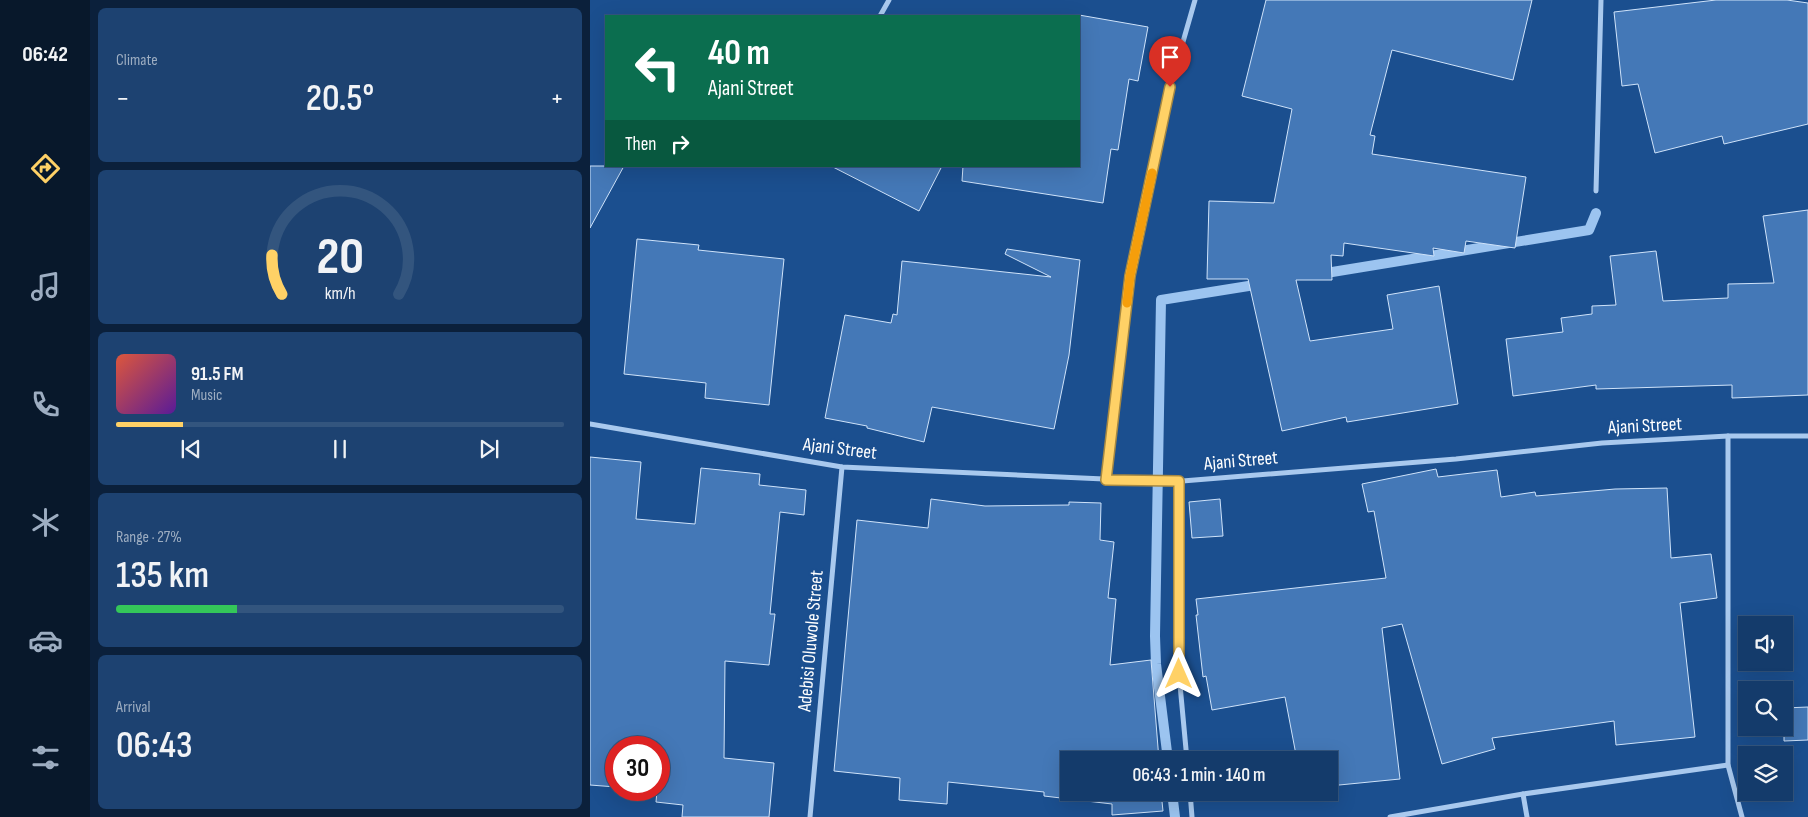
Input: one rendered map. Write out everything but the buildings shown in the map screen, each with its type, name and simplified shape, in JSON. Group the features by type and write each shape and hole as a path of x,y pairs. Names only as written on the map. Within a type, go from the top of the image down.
{"street":[{"path":"881,15 889,0"},
{"path":"1106,480 1130,276 1170,87 1195,0"},
{"path":"1596,190 1601,0"},
{"name":"Ajani Street","path":"590,424 842,467 1170,482 1456,459 1602,443 1728,436 1808,436"},
{"path":"1728,436 1728,764 1742,817"},
{"name":"Adebisi Oluwole Street","path":"810,817 842,467"},
{"path":"1179,481 1179,674 1186,751"},
{"path":"1390,817 1523,794 1728,764"},
{"path":"1523,794 1527,817"},
{"path":"1191,801 1192,817"}],"waterway":[{"path":"1320,274 1589,230 1596,213"},
{"path":"1167,751 1156,664 1155,636 1161,300 1261,284"},
{"path":"1173,801 1175,817"}],"slow traffic":[{"path":"1127,303 1130,276 1152,173"}],"route":[{"path":"1170,87 1130,276 1106,480 1179,481 1179,674"}]}
